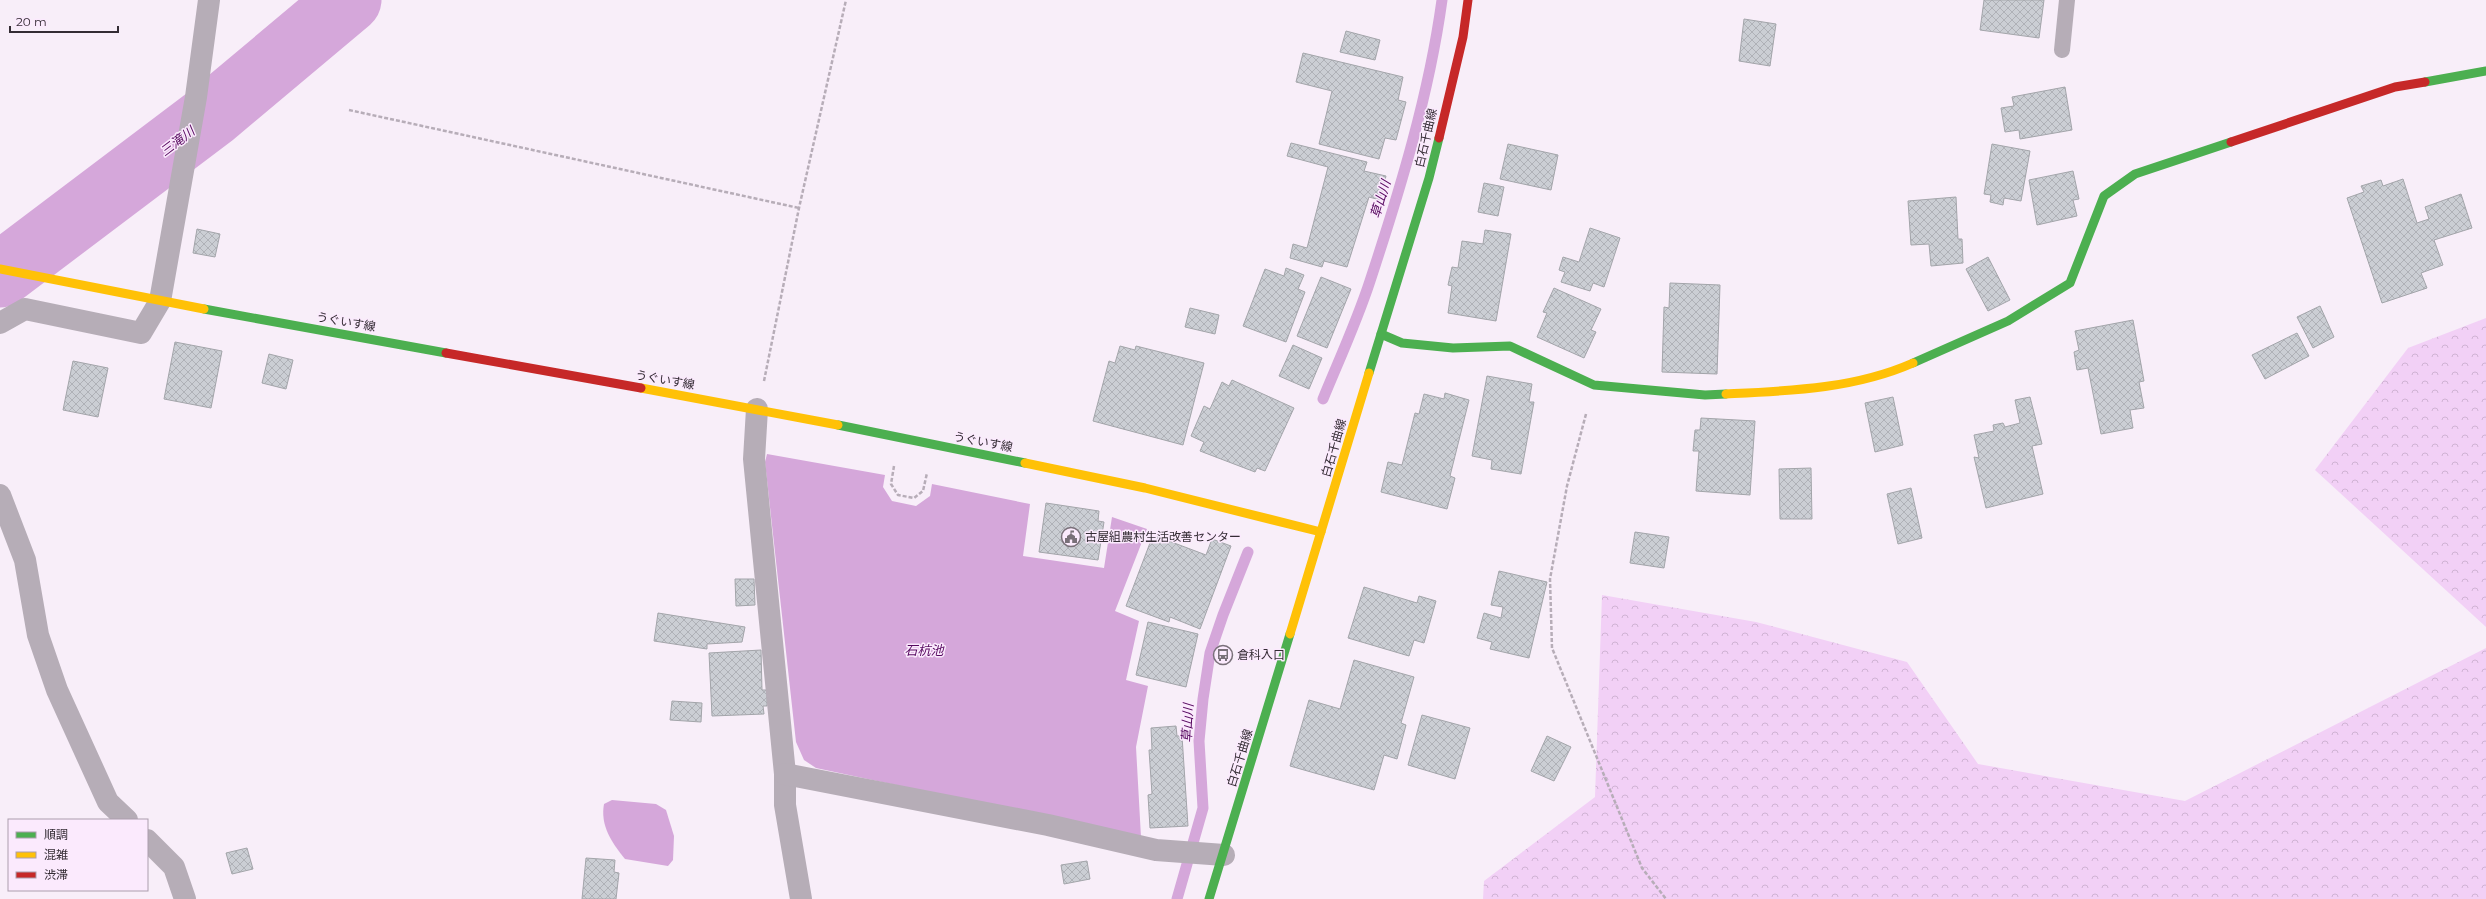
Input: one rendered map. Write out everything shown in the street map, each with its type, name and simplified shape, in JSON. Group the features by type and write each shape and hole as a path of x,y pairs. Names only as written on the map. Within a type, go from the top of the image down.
{"street":[{"path":"0,323 25,309 141,333 160,301 196,97 209,0"},
{"name":"白石千曲線","path":"1209,899 1213,854 1321,532 1380,334 1429,178 1463,36 1468,0"},
{"path":"1380,334 1402,343 1453,348 1510,346 1594,384 1705,395 1804,390 1888,374 2008,321 2070,283 2104,196 2136,174 2395,87 2486,71"},
{"name":"うぐいす線","path":"0,269 160,301 757,409 1137,486 1321,532"},
{"path":"757,409 754,459 785,774 785,805 801,899"},
{"path":"0,495 25,560 38,635 57,690 108,802 126,819"},
{"path":"785,774 1048,824 1156,850 1213,854"},
{"path":"148,841 174,867 185,899"}],"lane":[{"path":"2062,50 2067,0"}],"path":[{"path":"757,409 799,208 846,0"},
{"path":"349,110 799,208"},
{"path":"1594,384 1567,486 1550,579 1552,648 1642,868 1666,899"},
{"path":"896,460 891,484 898,495 903,496 914,498 923,491 928,466"}],"green space":[{"path":"2486,318 2486,627 2315,470 2408,348"},
{"path":"1602,595 1756,622 1907,662 1978,764 2185,801 2486,648 2486,899 1483,899 1484,881 1595,797"}],"water":[{"name":"石杭池","path":"767,454 885,475 883,487 892,501 916,506 930,496 932,484 1030,504 1023,556 1104,568 1112,517 1147,529 1115,611 1139,621 1126,680 1148,686 1136,747 1141,837 816,768 804,760 796,742 765,462"},
{"path":"612,800 656,804 666,810 674,836 673,860 668,866 625,859 616,847 605,827 603,812 604,804"}],"building":[{"path":"1984,0 2044,0 2039,38 1980,30"},
{"path":"1744,19 1776,24 1770,66 1739,61"},
{"path":"1346,31 1380,40 1375,60 1340,52"},
{"path":"1303,53 1403,77 1398,100 1406,102 1396,140 1385,138 1379,159 1319,144 1332,91 1296,82"},
{"path":"2065,87 2072,130 2020,139 2019,130 2005,132 2001,108 2014,106 2012,97"},
{"path":"1291,143 1367,162 1364,171 1386,176 1380,200 1369,197 1347,267 1324,261 1322,267 1290,258 1293,244 1307,248 1328,167 1287,156"},
{"path":"1508,144 1558,155 1551,190 1500,179"},
{"path":"1992,144 2030,151 2021,201 2004,198 2003,205 1990,202 1991,195 1984,194"},
{"path":"2073,171 2079,199 2073,200 2077,216 2037,225 2029,180"},
{"path":"2403,179 2417,223 2429,219 2425,207 2461,194 2472,228 2434,240 2443,265 2421,273 2427,288 2382,303 2347,198 2364,192 2361,186 2381,180 2383,186"},
{"path":"1484,183 1504,187 1498,216 1478,212"},
{"path":"1956,197 1958,239 1962,239 1963,263 1931,266 1929,244 1911,245 1908,201"},
{"path":"1590,228 1620,238 1604,287 1593,283 1590,291 1561,282 1565,272 1559,270 1563,257 1579,262"},
{"path":"197,229 220,234 215,257 193,253"},
{"path":"1485,230 1511,234 1496,321 1448,313 1452,286 1448,285 1452,267 1458,268 1462,241 1483,244"},
{"path":"1988,257 2010,300 1988,311 1966,269"},
{"path":"1286,268 1304,275 1298,289 1305,292 1286,342 1243,326 1265,269 1284,276"},
{"path":"1321,277 1351,289 1327,348 1297,336"},
{"path":"1670,283 1720,285 1717,374 1662,372 1664,307 1669,308"},
{"path":"1554,288 1601,309 1591,330 1596,332 1584,358 1537,337 1547,313 1543,312"},
{"path":"2320,306 2334,337 2313,348 2297,317"},
{"path":"1190,308 1219,315 1215,334 1185,327"},
{"path":"2133,320 2144,381 2139,382 2144,408 2130,410 2133,428 2101,434 2088,368 2077,370 2074,352 2079,350 2075,331"},
{"path":"2297,333 2309,356 2265,379 2252,355"},
{"path":"175,342 222,351 211,408 164,399"},
{"path":"1293,345 1322,358 1309,389 1279,376"},
{"path":"1120,346 1135,350 1136,346 1204,363 1183,445 1093,421 1109,361 1115,363"},
{"path":"269,354 293,360 286,389 262,383"},
{"path":"73,361 108,368 98,417 63,410"},
{"path":"1487,376 1532,384 1529,402 1534,402 1521,474 1491,469 1492,460 1472,456"},
{"path":"1232,380 1294,408 1265,471 1257,468 1255,472 1200,451 1204,442 1191,436 1204,406 1210,409 1222,382 1229,386"},
{"path":"1445,393 1469,400 1450,476 1455,478 1447,509 1381,492 1388,462 1402,465 1415,413 1419,414 1424,394 1444,399"},
{"path":"1893,397 1903,445 1875,452 1865,403"},
{"path":"2030,397 2042,444 2032,446 2043,494 1986,508 1974,457 1979,458 1974,435 1994,431 1993,425 2003,423 2005,427 2020,423 2015,400"},
{"path":"1701,418 1755,421 1750,495 1696,491 1699,451 1693,451 1695,430 1700,430"},
{"path":"1811,468 1812,519 1780,519 1779,469"},
{"path":"1911,488 1922,538 1898,544 1887,494"},
{"name":"古屋組農村生活改善センター","path":"1046,503 1099,511 1098,521 1104,522 1098,560 1039,552"},
{"path":"1635,532 1669,537 1664,568 1630,563"},
{"path":"1153,535 1206,555 1212,539 1231,546 1200,629 1170,617 1169,622 1126,606"},
{"path":"1499,571 1547,582 1529,658 1490,649 1492,642 1477,638 1484,613 1501,618 1503,607 1491,605"},
{"path":"735,579 754,579 755,605 736,606"},
{"path":"1364,587 1417,603 1419,596 1436,601 1424,643 1414,640 1409,656 1348,638"},
{"path":"658,613 745,627 742,642 707,644 707,649 654,641"},
{"path":"1148,622 1198,634 1186,687 1136,675"},
{"path":"761,650 762,690 767,690 767,706 763,706 764,714 712,716 709,653"},
{"path":"1354,660 1414,677 1401,723 1406,725 1397,759 1384,755 1374,790 1290,766 1309,700 1340,709"},
{"path":"672,701 702,703 701,722 670,720"},
{"path":"1422,715 1470,728 1455,779 1408,765"},
{"path":"1176,726 1177,736 1182,736 1188,826 1150,828 1148,795 1152,794 1149,750 1152,750 1151,728"},
{"path":"1547,736 1571,747 1554,781 1531,771"},
{"path":"247,848 253,869 232,874 226,853"},
{"path":"586,858 615,860 614,872 619,873 616,899 582,899"},
{"path":"1087,861 1090,879 1064,884 1061,865"}],"waterway":[{"name":"三滝川","path":"0,275 212,115 349,0"},
{"name":"草山川","path":"1323,399 1365,296 1403,177 1429,71 1442,0"},
{"name":"草山川","path":"1177,899 1203,808 1199,741 1203,699 1210,653 1223,615 1248,552"}],"traffic: fast":[{"path":"2425,82 2486,71"},
{"path":"1369,373 1429,178 1439,138"},
{"path":"1913,363 2008,321 2070,283 2104,196 2135,174 2231,142"},
{"path":"204,309 446,353"},
{"path":"1381,334 1402,343 1453,348 1510,346 1594,385 1705,395 1726,394"},
{"path":"838,425 1025,463"},
{"path":"1209,899 1290,634"}],"traffic: slow":[{"path":"0,269 204,309"},
{"path":"1726,394 1774,392 1821,387 1868,378 1891,372 1913,363"},
{"path":"1290,634 1369,373"},
{"path":"641,388 838,425"},
{"path":"1025,463 1145,488 1321,532"}],"traffic: jam":[{"path":"1439,138 1463,37 1468,0"},
{"path":"2231,142 2395,87 2425,82"},
{"path":"446,353 641,388"}],"place":[{"name":"古屋組農村生活改善センター","path":"1071,537"},
{"name":"倉科入口","path":"1223,655"}]}
